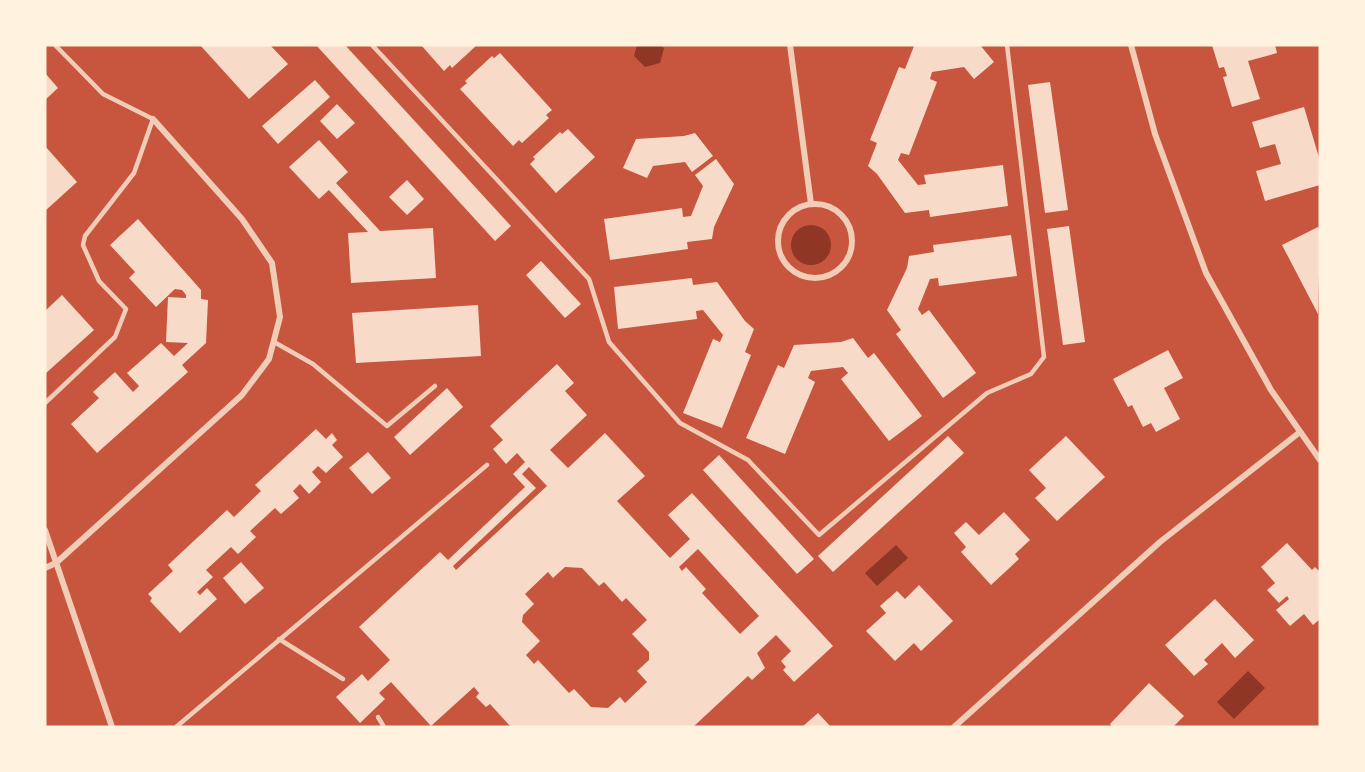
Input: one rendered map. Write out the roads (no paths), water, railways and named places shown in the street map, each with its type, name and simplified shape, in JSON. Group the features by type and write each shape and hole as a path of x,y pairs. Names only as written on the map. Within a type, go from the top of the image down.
{"street":[{"path":"790,45 811,204"},
{"path":"1131,45 1155,134 1206,273 1243,343 1320,460"},
{"path":"45,568 56,563 242,395 269,359 274,342 280,316 272,263 242,219 153,119"},
{"path":"811,204 823,204 844,217 853,239 852,251 842,267 827,277 815,279 792,271 779,249 780,231 789,215 799,207 811,204"},
{"path":"954,727 1160,542 1300,432"},
{"path":"45,530 112,727"}],"lane":[{"path":"45,403 115,337 126,309 99,281 83,245 85,236 134,173 153,119 104,94 55,45"},
{"path":"372,45 589,279 609,342 680,423 748,460 819,535 987,393 1030,374 1044,357 1007,45"},
{"path":"274,342 313,364 387,426 435,386"},
{"path":"176,727 488,465"},
{"path":"279,639 343,679"},
{"path":"378,717 384,727"}]}
